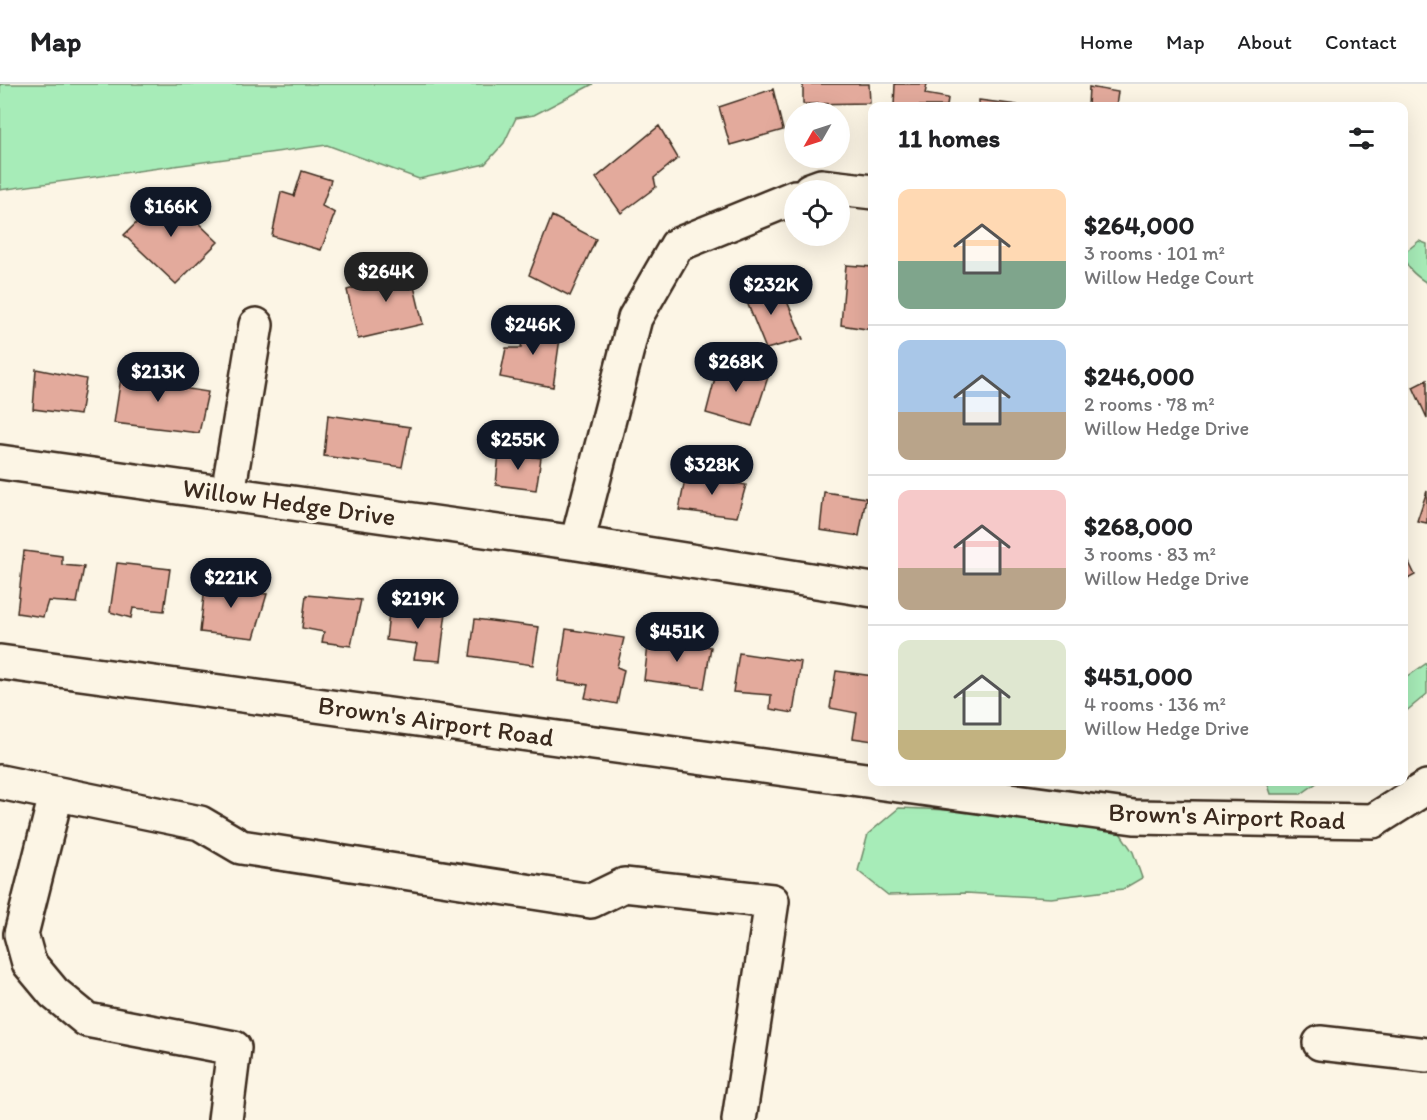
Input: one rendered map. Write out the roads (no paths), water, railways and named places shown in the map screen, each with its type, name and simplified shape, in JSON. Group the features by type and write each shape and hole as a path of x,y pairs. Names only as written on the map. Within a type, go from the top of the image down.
{"street":[{"path":"850,189 868,191"},
{"path":"577,543 635,318 676,245 784,201"},
{"path":"228,493 256,325"},
{"name":"Willow Hedge Drive","path":"0,462 577,543 868,589"},
{"name":"Brown's Airport Road","path":"0,662 868,780"},
{"path":"0,782 200,823 241,847 591,902 624,885 772,901 740,1120"},
{"name":"Brown's Airport Road","path":"910,786 1134,817 1373,821 1427,787"},
{"path":"56,795 21,934 29,963 54,993 87,1020 234,1048 225,1120"},
{"path":"1320,1043 1427,1055"}]}
